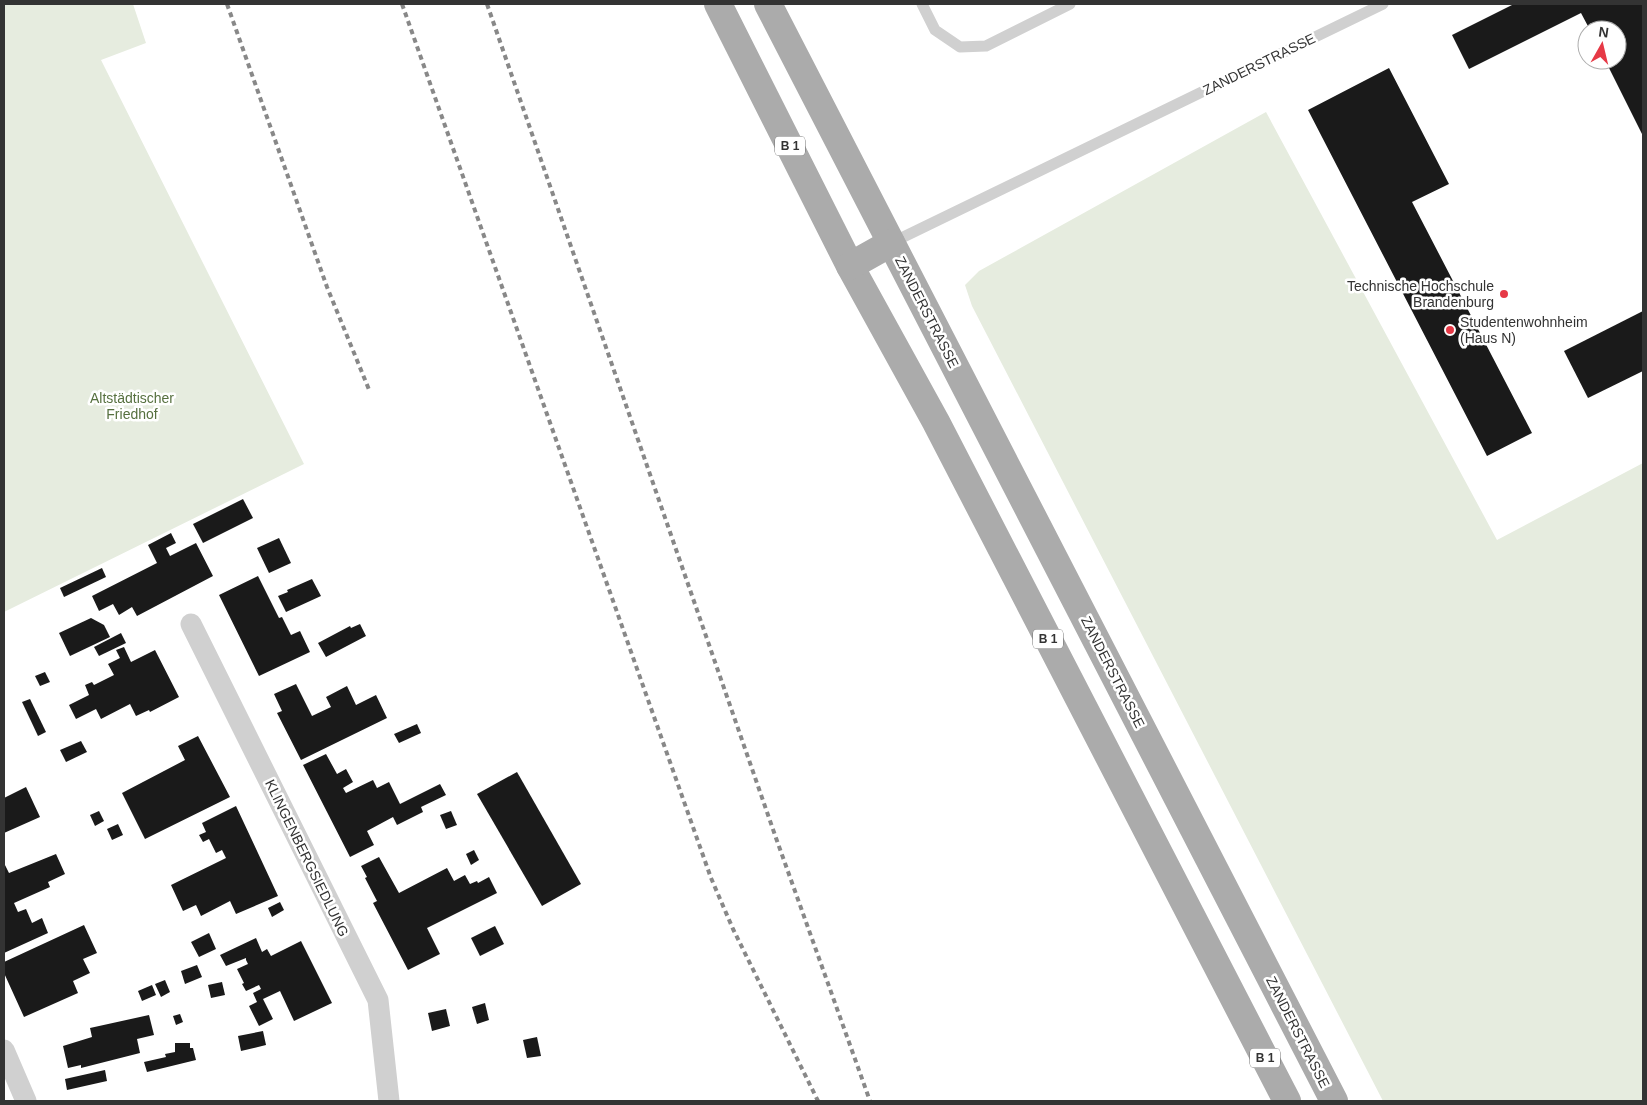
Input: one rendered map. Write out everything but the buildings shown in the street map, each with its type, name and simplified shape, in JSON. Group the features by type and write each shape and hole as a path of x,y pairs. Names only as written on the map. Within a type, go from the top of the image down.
{"main road":[{"name":"B 1","path":"718,4 850,266 936,422 1287,1101"},
{"name":"ZANDERSTRASSE","path":"768,4 1334,1101"},
{"name":"ZANDERSTRASSE","path":"850,266 891,243"}],"street":[{"name":"KLINGENBERGSIEDLUNG","path":"191,624 378,1000 389,1101"},
{"path":"4,1050 26,1101"}],"lane":[{"path":"922,4 935,30 960,48 986,46 1070,4"},
{"name":"ZANDERSTRASSE","path":"891,243 1383,4"}],"green space":[{"name":"Altstädtischer Friedhof","path":"4,4 133,4 146,43 101,60 304,464 4,612"},
{"path":"1266,112 1497,540 1643,463 1643,1101 1383,1101 972,306 965,285 979,271"}],"railway":[{"path":"227,4 327,287 370,392"},
{"path":"402,4 711,878 733,929 818,1101"},
{"path":"487,4 776,838 870,1101"}],"place":[{"name":"Technische Hochschule Brandenburg","path":"1504,294"},
{"name":"Studentenwohnheim (Haus N)","path":"1450,330"}]}
